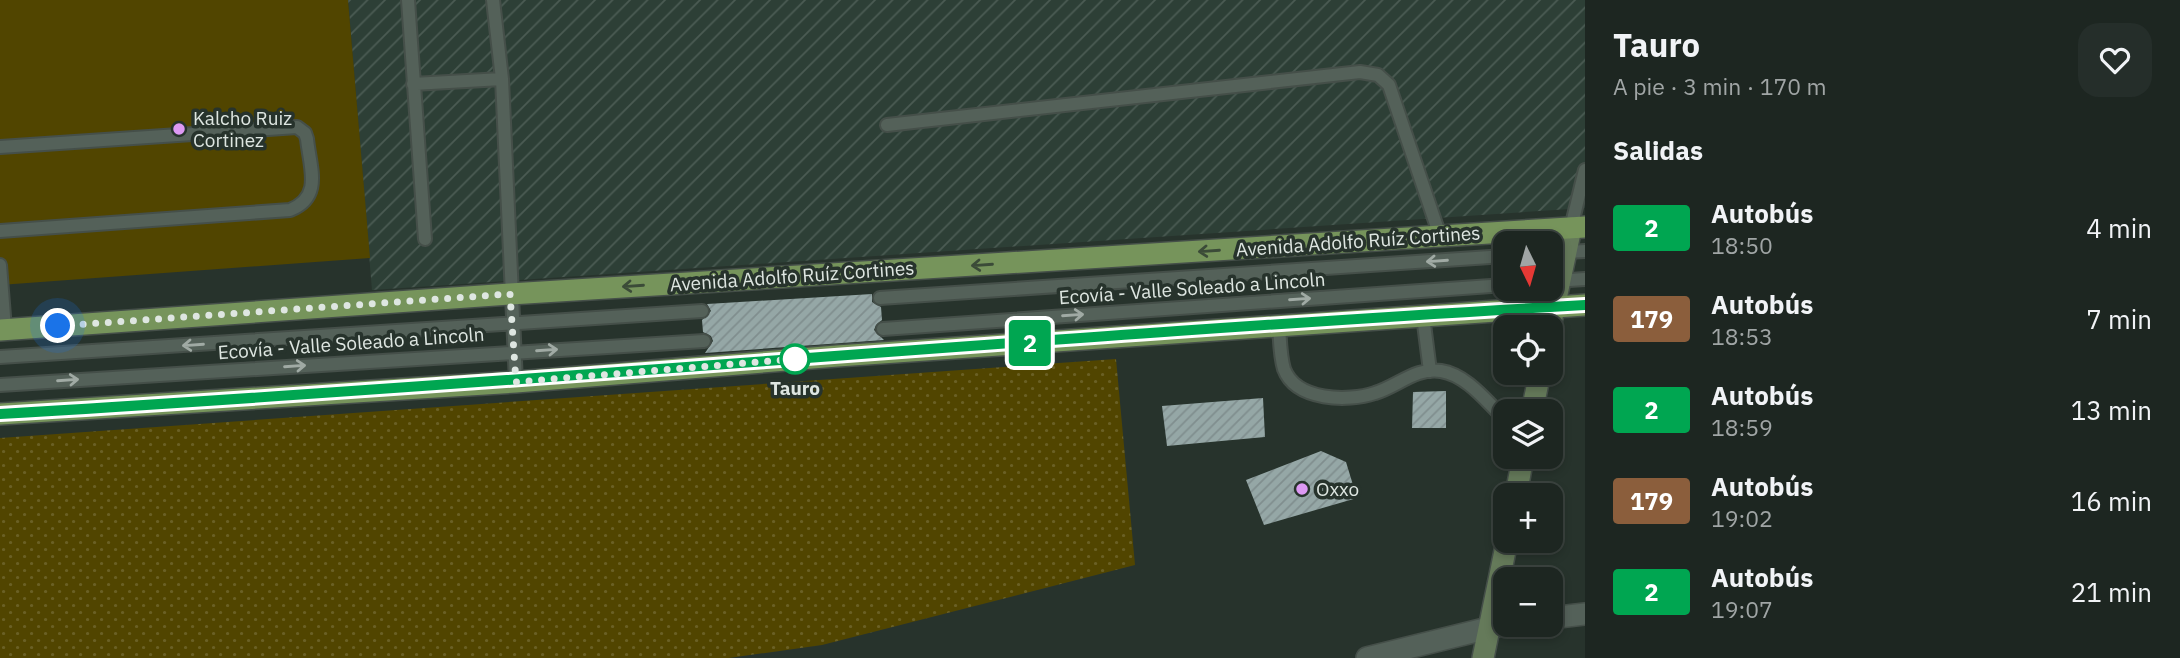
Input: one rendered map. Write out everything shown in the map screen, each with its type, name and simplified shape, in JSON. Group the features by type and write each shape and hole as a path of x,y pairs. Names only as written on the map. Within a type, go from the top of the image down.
{"main road":[{"name":"Avenida Adolfo Ruíz Cortines","path":"3,329 510,294 1578,228"},
{"path":"1558,315 1585,305"},
{"path":"0,414 516,382 851,355 1279,326 1423,317 1493,317"}],"street":[{"path":"1567,252 1578,228"},
{"path":"1563,617 1585,614"},
{"path":"1367,658 1493,626"},
{"path":"1483,658 1493,636"}],"lane":[{"path":"408,0 425,239"},
{"path":"493,0 502,79 516,382"},
{"path":"887,125 1360,72 1378,75 1389,85 1440,236"},
{"path":"413,83 502,79"},
{"path":"0,147 297,127 307,139 312,188 309,198 302,205 290,210 0,231"},
{"path":"1578,228 1585,170"},
{"path":"880,299 1493,257"},
{"path":"0,265 3,329"},
{"path":"1563,280 1585,279"},
{"name":"Ecovía - Valle Soleado a Lincoln","path":"883,329 1493,286"},
{"path":"0,357 702,312"},
{"path":"1423,317 1430,371"},
{"path":"1279,326 1283,368 1289,379 1299,388 1332,397 1360,397 1430,371 1458,376 1493,408"},
{"name":"Ecovía - Valle Soleado a Lincoln","path":"0,385 704,341"}],"shaded area":[{"name":"Kalcho Ruiz Cortinez","path":"0,0 348,0 370,258 0,285"},
{"path":"348,0 1585,0 1585,208 372,290"},
{"path":"1116,359 1135,565 822,645 729,658 0,658 0,438"}],"building":[{"name":"Tauro","path":"872,294 872,302 881,307 882,320 874,330 884,340 705,353 713,341 711,336 703,332 702,320 711,311 707,304"},
{"path":"1446,391 1446,428 1412,428 1413,392"},
{"path":"1263,398 1265,437 1167,446 1162,406"},
{"name":"Oxxo","path":"1321,451 1346,462 1357,498 1264,525 1246,480"}],"bus line":[{"name":"2","path":"0,414 516,382 837,356 1585,305"}],"place":[{"name":"Kalcho Ruiz Cortinez","path":"179,129"},
{"name":"Tauro","path":"795,359"},
{"name":"Oxxo","path":"1302,489"}],"route":[{"path":"58,326 510,294 516,382 795,359"}]}
